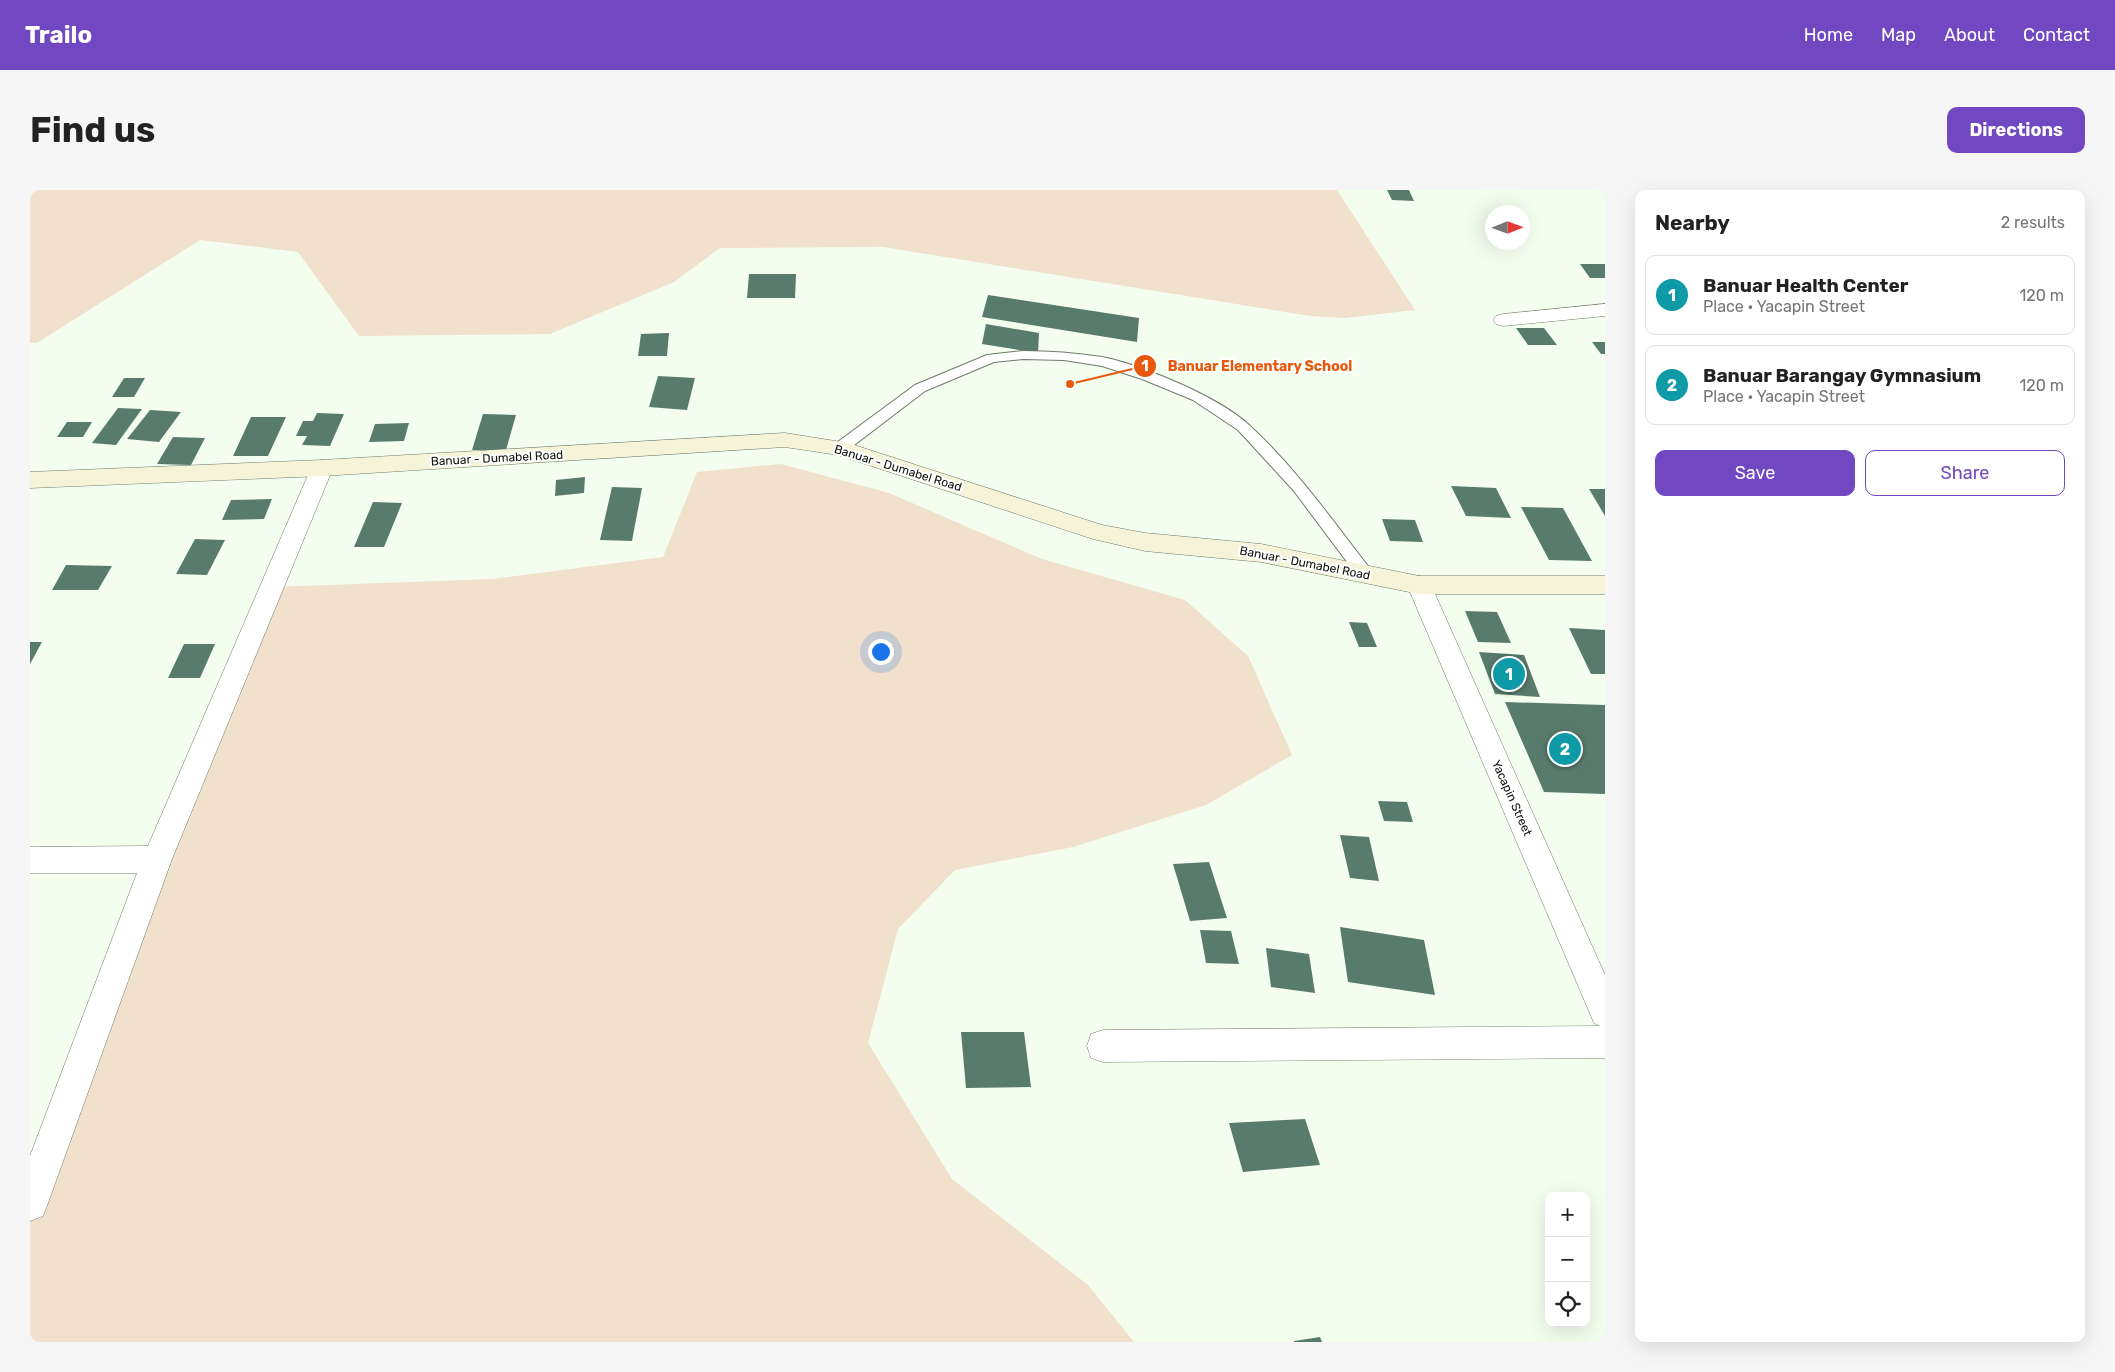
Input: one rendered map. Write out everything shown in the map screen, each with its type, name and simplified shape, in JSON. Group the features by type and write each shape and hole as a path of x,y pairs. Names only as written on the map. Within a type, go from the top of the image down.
{"street":[{"path":"1503,320 1605,310"},
{"name":"Banuar - Dumabel Road","path":"30,480 322,468 785,440 840,448 1101,533 1145,542 1261,552 1419,585 1605,585"},
{"path":"30,1203 156,859 322,468"},
{"name":"Yacapin Street","path":"1419,585 1605,1012"},
{"path":"30,860 156,859"},
{"path":"1103,1046 1605,1042"}],"lane":[{"path":"840,448 920,388 992,358 1039,355 1104,362 1147,376 1198,397 1243,427 1299,487 1365,574"}],"shaded area":[{"path":"30,190 1337,190 1415,310 1345,318 1310,316 883,247 720,248 674,282 550,334 359,336 298,252 200,240 37,343 30,343"},
{"path":"781,464 889,493 1042,559 1185,600 1248,656 1292,755 1206,805 1073,847 955,870 898,929 868,1043 952,1179 1088,1285 1134,1342 30,1342 30,1200 273,587 493,579 663,557 697,472"}],"building":[{"path":"1387,190 1409,190 1414,201 1392,200"},
{"path":"1580,264 1605,264 1605,278 1590,278"},
{"path":"749,274 796,274 795,298 747,298"},
{"path":"988,295 1139,318 1137,342 982,317"},
{"path":"986,324 1039,333 1038,353 982,344"},
{"path":"1516,328 1544,328 1557,345 1528,345"},
{"path":"669,333 667,356 638,356 641,334"},
{"path":"1592,342 1605,342 1605,354 1601,354"},
{"path":"658,376 695,378 687,410 649,407"},
{"path":"124,378 145,378 134,397 112,397"},
{"path":"118,408 142,409 116,445 92,443"},
{"path":"150,410 181,412 159,442 127,439"},
{"path":"317,413 344,414 330,446 302,445 307,436 296,436 303,421 313,421"},
{"path":"483,414 516,415 506,450 472,450"},
{"path":"251,417 286,417 268,456 233,456"},
{"path":"67,422 92,422 83,437 57,437"},
{"path":"409,423 404,441 369,442 375,424"},
{"path":"173,437 205,438 191,465 157,464"},
{"path":"585,477 584,493 555,496 556,480"},
{"path":"1451,486 1496,488 1511,518 1466,516"},
{"path":"612,487 642,488 632,541 600,540"},
{"path":"1589,489 1605,489 1605,516"},
{"path":"272,499 264,519 222,520 231,500"},
{"path":"373,502 402,503 384,547 354,547"},
{"path":"1521,507 1563,508 1592,561 1549,560"},
{"path":"1382,519 1415,520 1423,542 1390,541"},
{"path":"195,539 225,540 207,575 176,574"},
{"path":"66,565 112,566 98,590 52,590"},
{"path":"1465,611 1497,612 1511,643 1478,642"},
{"path":"1349,622 1367,623 1377,647 1359,647"},
{"path":"1569,628 1605,630 1605,674 1591,674"},
{"path":"30,642 42,642 30,664"},
{"path":"184,644 215,644 200,678 168,678"},
{"path":"1479,652 1524,655 1540,697 1495,694"},
{"path":"1505,702 1605,705 1605,794 1544,792"},
{"path":"1378,801 1407,802 1413,822 1384,821"},
{"path":"1340,835 1369,837 1379,881 1350,878"},
{"path":"1209,862 1227,918 1190,921 1173,864"},
{"path":"1340,927 1424,940 1435,995 1348,982"},
{"path":"1200,930 1231,931 1239,964 1206,963"},
{"path":"1266,948 1309,954 1315,993 1271,987"},
{"path":"961,1032 1024,1032 1031,1087 966,1088"},
{"path":"1305,1119 1320,1165 1243,1172 1229,1123"},
{"path":"1320,1337 1322,1342 1294,1342 1294,1341"}],"place":[{"name":"Banuar Elementary School","path":"1070,384"},
{"name":"Banuar Health Center","path":"1509,674"},
{"name":"Banuar Barangay Gymnasium","path":"1565,749"}]}
